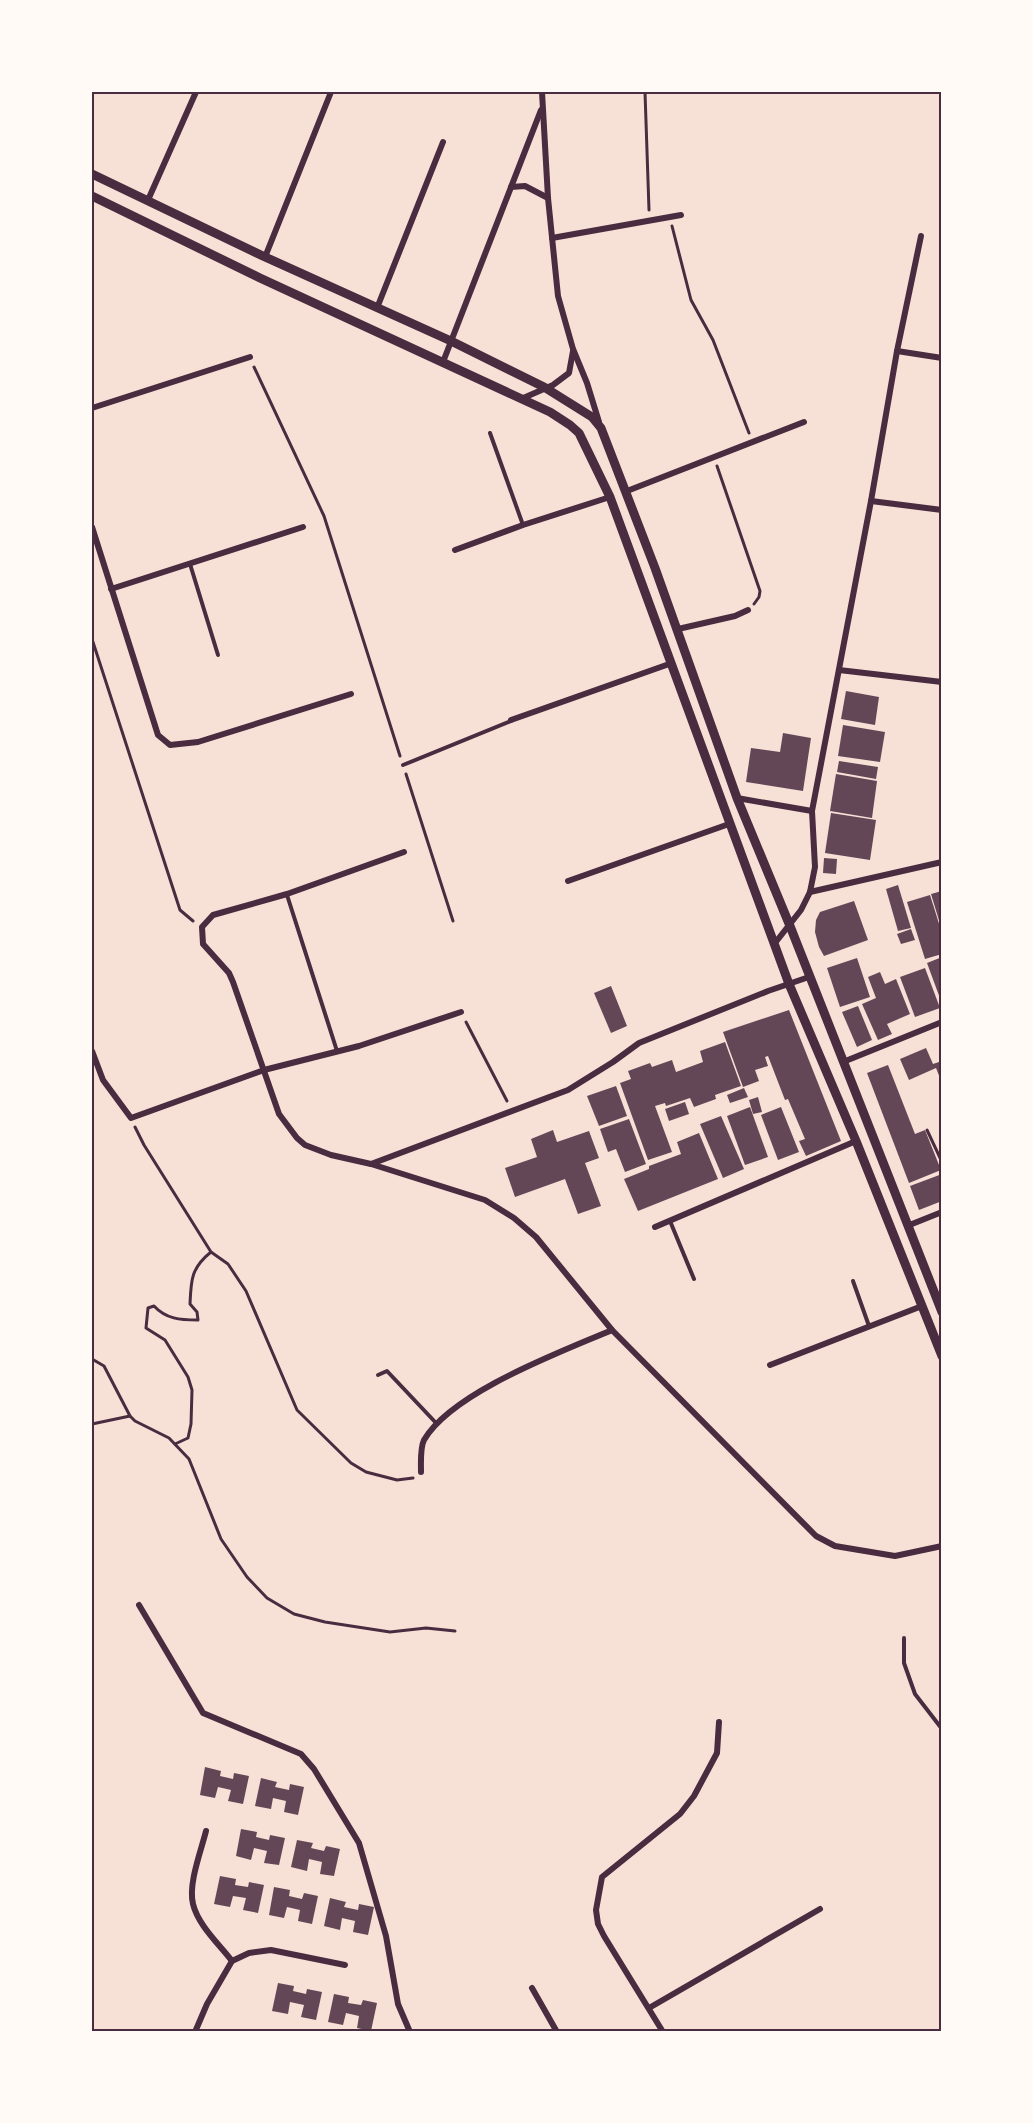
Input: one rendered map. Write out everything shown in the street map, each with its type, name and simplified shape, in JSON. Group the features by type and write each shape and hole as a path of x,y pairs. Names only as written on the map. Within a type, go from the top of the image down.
{"street":[{"path":"148,200 196,92"},
{"path":"265,257 331,92"},
{"path":"542,92 548,198 558,296 573,349 678,629 737,798 790,926 942,1312"},
{"path":"443,362 542,106"},
{"path":"377,308 442,142"},
{"path":"92,174 265,257 451,341 544,387 592,417 601,428"},
{"path":"511,187 525,186 548,198"},
{"path":"92,196 260,278 521,399 570,425 579,434 610,497 789,984 856,1141 942,1356"},
{"path":"552,238 681,215"},
{"path":"775,943 790,926 810,892 815,867 812,811 897,351 921,236"},
{"path":"521,399 553,385 569,373 573,349"},
{"path":"897,351 942,358"},
{"path":"92,408 250,357"},
{"path":"627,491 804,422"},
{"path":"455,550 610,497"},
{"path":"871,501 942,510"},
{"path":"92,527 158,735 170,745 198,742 351,694"},
{"path":"111,589 303,527"},
{"path":"678,629 735,616 748,610"},
{"path":"511,720 672,663"},
{"path":"839,670 942,682"},
{"path":"737,798 812,811"},
{"path":"568,881 729,824"},
{"path":"404,852 287,894 213,915 202,927 203,944 229,973 233,982 279,1114 297,1138 305,1145 331,1155 371,1164 485,1200 514,1218 536,1237 612,1330 816,1536 835,1546 895,1557 942,1546"},
{"path":"810,892 942,862"},
{"path":"371,1164 568,1090 639,1043 809,977"},
{"path":"92,1051 103,1080 131,1118 264,1070 337,1051 461,1012"},
{"path":"843,1062 942,1022"},
{"path":"655,1227 856,1141"},
{"path":"907,1226 942,1212"},
{"path":"770,1365 922,1306"},
{"path":"421,1472 423,1442 451,1411 513,1373 612,1330"},
{"path":"139,1605 203,1713 301,1754 314,1769 360,1844 386,1936 398,2004 410,2031"},
{"path":"663,2031 604,1936 598,1924 596,1910 602,1877 680,1814 694,1797 717,1753 719,1722"},
{"path":"206,1831 193,1886 192,1903 199,1919 232,1961"},
{"path":"649,2008 820,1910"},
{"path":"195,2031 207,2004 232,1961 249,1953 271,1950 345,1965"},
{"path":"532,1988 557,2031"}],"lane":[{"path":"489,433 523,525"},
{"path":"189,563 218,655"},
{"path":"403,765 511,720"},
{"path":"287,894 337,1051"},
{"path":"670,1221 694,1279"},
{"path":"853,1281 869,1326"},
{"path":"378,1375 387,1371 438,1425"},
{"path":"904,1638 903,1663 915,1694 942,1729"}],"path":[{"path":"645,92 649,221"},
{"path":"670,217 691,300 712,340 752,443"},
{"path":"250,357 324,516 453,921"},
{"path":"714,456 760,591 759,597 748,610"},
{"path":"92,639 180,910 202,927"},
{"path":"461,1012 512,1110"},
{"path":"131,1118 144,1145 211,1252 228,1264 246,1291 297,1410 351,1463 366,1472 397,1480 417,1478 421,1472"},
{"path":"927,1130 942,1162"},
{"path":"175,1444 188,1438 191,1424 192,1390 188,1377 165,1340 146,1328 148,1308 154,1306 163,1316 181,1320 198,1320 190,1304 191,1281 194,1271 211,1252"},
{"path":"92,1359 104,1366 130,1416 135,1421 160,1432 189,1459 221,1539 247,1577 267,1598 294,1614 325,1622 390,1632 426,1628 455,1630"},
{"path":"92,1424 130,1416"}],"building":[{"path":"846,691 879,697 875,725 841,719"},
{"path":"843,725 885,732 880,762 838,756"},
{"path":"783,733 811,738 803,791 746,782 751,748 780,752"},
{"path":"839,761 878,767 876,779 837,772"},
{"path":"836,774 877,781 872,818 830,811"},
{"path":"831,813 876,820 870,860 825,853"},
{"path":"824,858 837,859 836,874 823,873"},
{"path":"898,885 911,928 898,931 886,889"},
{"path":"942,891 942,927 941,927 931,894"},
{"path":"930,895 942,933 942,954 925,959 907,902"},
{"path":"854,901 868,940 824,956 815,932 816,920 820,912"},
{"path":"911,929 915,940 901,944 897,934"},
{"path":"942,957 942,1001 941,1001 927,963"},
{"path":"857,958 870,997 840,1007 827,968"},
{"path":"925,968 940,1008 915,1017 900,977"},
{"path":"880,972 885,984 896,979 910,1014 887,1024 892,1034 878,1040 862,1004 876,998 868,977"},
{"path":"611,986 627,1026 611,1033 594,993"},
{"path":"858,1006 872,1040 857,1047 842,1012"},
{"path":"789,1010 841,1141 806,1156 799,1141 805,1139 788,1099 785,1100 768,1056 765,1057 768,1066 755,1070 759,1081 743,1087 723,1032"},
{"path":"725,1042 741,1086 715,1095 716,1099 694,1107 690,1098 666,1106 665,1103 655,1106 672,1152 648,1160 620,1083 631,1079 628,1071 650,1063 652,1067 672,1060 676,1072 703,1062 700,1051"},
{"path":"926,1048 933,1064 942,1061 942,1083 936,1068 909,1080 900,1059"},
{"path":"888,1065 915,1134 925,1130 941,1170 909,1183 867,1073"},
{"path":"616,1086 627,1116 599,1126 587,1096"},
{"path":"744,1088 748,1097 730,1103 727,1095"},
{"path":"758,1097 762,1112 753,1114 749,1100"},
{"path":"685,1102 689,1114 669,1121 665,1109"},
{"path":"750,1107 768,1157 745,1165 727,1116"},
{"path":"781,1107 799,1152 778,1160 761,1115"},
{"path":"721,1116 744,1169 723,1178 700,1124"},
{"path":"629,1119 646,1164 625,1172 616,1149 608,1152 600,1129"},
{"path":"553,1130 557,1142 589,1131 599,1158 585,1163 601,1206 578,1214 565,1179 515,1197 505,1168 537,1157 531,1139"},
{"path":"699,1133 718,1179 638,1211 624,1179 649,1169 649,1166 681,1154 677,1142"},
{"path":"942,1174 942,1201 919,1210 910,1186"},
{"path":"205,1767 221,1771 220,1776 233,1779 234,1773 249,1776 243,1804 228,1801 231,1790 218,1787 215,1798 200,1795"},
{"path":"261,1778 277,1782 275,1787 289,1790 290,1784 304,1787 298,1815 284,1812 286,1801 273,1798 271,1809 255,1806"},
{"path":"241,1829 257,1832 256,1837 269,1840 270,1835 285,1838 279,1865 264,1863 267,1851 254,1848 251,1860 236,1856"},
{"path":"297,1840 313,1843 311,1848 324,1851 326,1846 340,1849 334,1876 320,1874 322,1862 309,1859 307,1871 291,1867"},
{"path":"220,1876 236,1879 235,1885 248,1887 249,1882 264,1885 258,1913 243,1910 246,1898 233,1896 230,1907 214,1904"},
{"path":"274,1887 290,1890 289,1896 302,1899 304,1893 318,1896 312,1924 298,1921 300,1910 287,1907 284,1918 269,1915"},
{"path":"330,1898 346,1902 344,1907 358,1910 359,1904 374,1907 368,1935 353,1932 355,1921 342,1918 340,1930 324,1926"},
{"path":"278,1983 294,1986 293,1991 306,1994 307,1989 322,1992 316,2020 301,2017 304,2005 290,2002 288,2014 272,2011"},
{"path":"334,1994 349,1997 348,2003 361,2005 363,2000 377,2003 371,2031 357,2028 359,2016 346,2013 343,2025 328,2022"}]}
